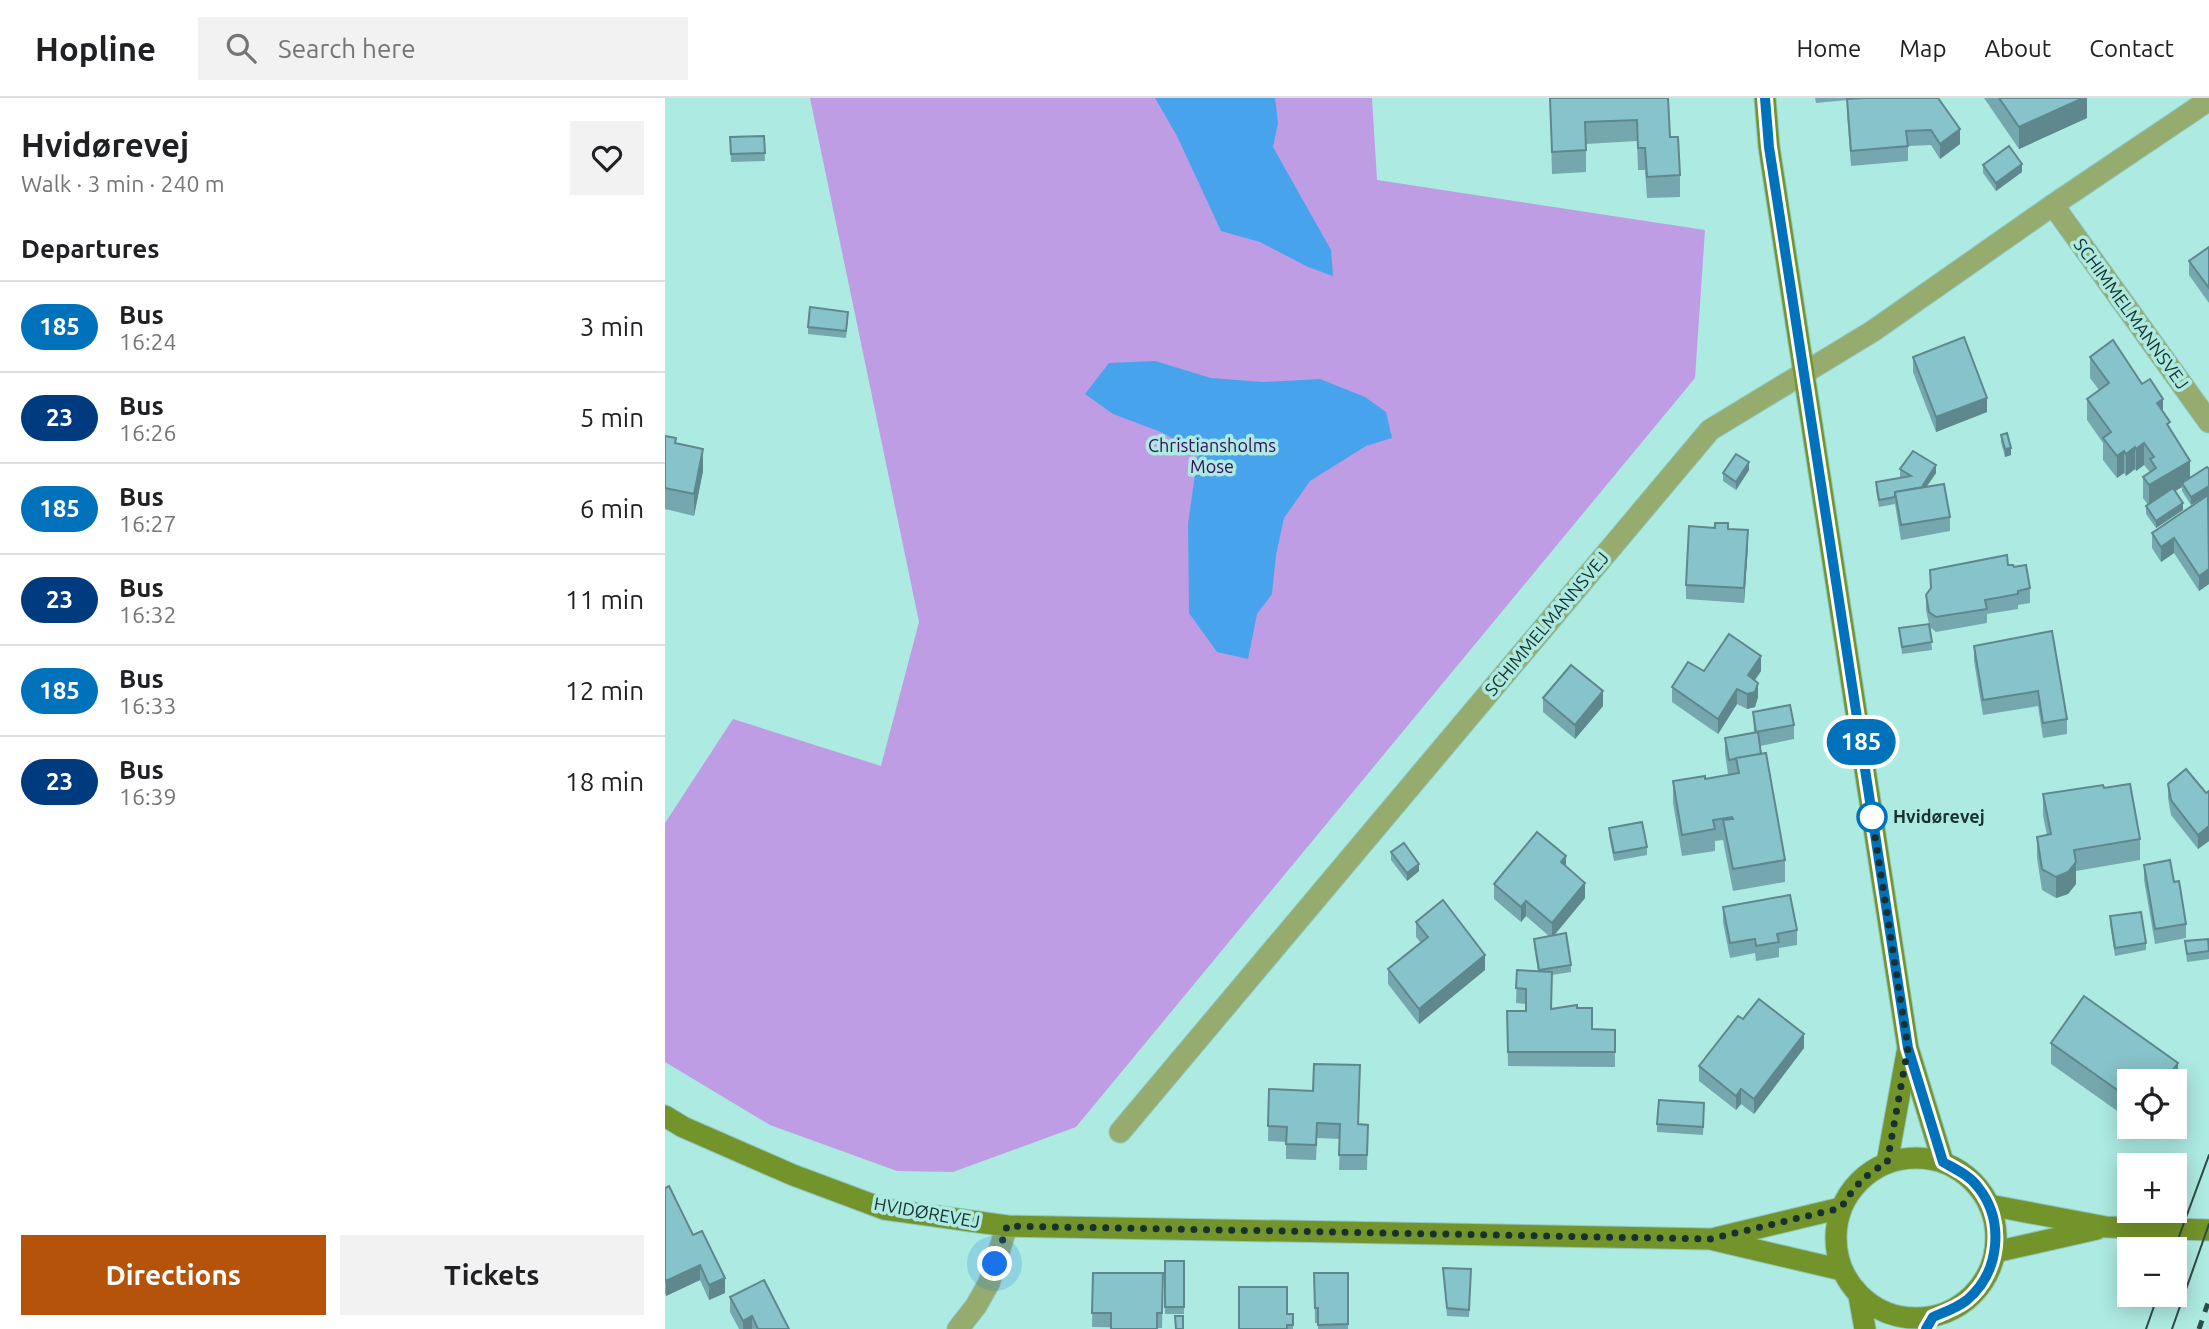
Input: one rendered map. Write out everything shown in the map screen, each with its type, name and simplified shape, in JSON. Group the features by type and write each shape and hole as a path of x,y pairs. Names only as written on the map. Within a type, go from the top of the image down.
{"street":[{"path":"1765,98 1769,147 1908,1048 1943,1162"},
{"name":"SCHIMMELMANNSVEJ","path":"1120,1132 1710,430 1873,331 2209,100"},
{"name":"SCHIMMELMANNSVEJ","path":"2053,205 2209,422"},
{"path":"1887,1163 1908,1048"},
{"name":"HVIDØREVEJ","path":"665,1116 683,1127 793,1175 884,1209 1007,1226 1710,1239 1842,1270"},
{"path":"1905,1158 1943,1162 1965,1174 1978,1187 1989,1205 1996,1228 1995,1252 1985,1279 1976,1292 1930,1323 1882,1311 1859,1296 1842,1270 1836,1249 1836,1228 1841,1208 1855,1185 1870,1172 1905,1158"},
{"path":"1989,1205 2106,1227 2209,1230"},
{"name":"HVIDØREVEJ","path":"1710,1239 1841,1208"},
{"path":"958,1329 989,1283 1007,1226"},
{"path":"1995,1252 2106,1227"},
{"path":"1859,1296 1865,1329"}],"green space":[{"name":"Christiansholms Mose","path":"810,98 1372,98 1377,180 1705,230 1695,378 1076,1127 953,1172 897,1171 770,1125 665,1062 665,823 733,719 881,766 919,622"}],"water":[{"path":"1155,98 1275,98 1278,123 1273,147 1331,250 1333,276 1308,267 1260,242 1221,231 1177,136"},
{"path":"1155,361 1211,378 1263,382 1320,379 1365,397 1386,412 1392,438 1366,446 1310,481 1284,518 1276,555 1272,594 1257,614 1248,659 1217,652 1189,613 1188,524 1198,453 1161,432 1113,414 1085,394 1109,363"}],"building":[{"path":"1550,98 1668,98 1670,137 1678,137 1680,175 1647,177 1645,148 1638,148 1637,120 1585,122 1586,150 1552,152"},
{"path":"1938,98 1960,129 1940,144 1931,130 1906,131 1908,146 1851,151 1847,99"},
{"path":"1999,98 2083,98 2019,127"},
{"path":"764,136 765,153 731,154 730,137"},
{"path":"2009,146 2022,164 1996,183 1983,165"},
{"path":"2209,247 2209,288 2189,261"},
{"path":"810,307 848,312 846,331 808,327"},
{"path":"1964,337 1987,398 1936,417 1913,357"},
{"path":"2113,340 2142,384 2150,379 2163,399 2157,403 2190,461 2149,485 2143,477 2156,468 2150,459 2154,457 2144,443 2126,454 2124,451 2117,456 2103,438 2111,432 2087,399 2109,383 2090,357"},
{"path":"2007,433 2011,448 2005,449 2001,435"},
{"path":"665,436 676,438 675,443 703,449 694,494 665,488"},
{"path":"1913,451 1936,465 1923,487 1895,492 1895,497 1879,500 1876,482 1911,476 1900,469"},
{"path":"1736,454 1749,462 1736,482 1723,473"},
{"path":"2207,467 2209,486 2191,497 2182,483"},
{"path":"1944,484 1950,517 1901,525 1895,492"},
{"path":"2173,488 2183,503 2156,521 2146,506"},
{"path":"2208,495 2209,569 2199,576 2174,538 2161,547 2152,533"},
{"path":"1715,523 1728,523 1728,529 1748,530 1744,588 1686,585 1689,526 1715,528"},
{"path":"2007,555 2008,565 2026,565 2030,588 2018,591 2018,594 1985,600 1987,609 1936,617 1929,612 1926,595 1931,588 1930,570"},
{"path":"1929,624 1932,642 1902,647 1899,628"},
{"path":"2052,631 2067,719 2043,723 2038,691 1983,700 1974,646"},
{"path":"1729,634 1761,656 1748,675 1758,683 1755,692 1747,694 1737,689 1718,719 1672,687 1688,662 1704,671"},
{"path":"1571,665 1603,691 1575,725 1543,698"},
{"path":"1790,705 1794,725 1756,732 1753,712"},
{"path":"1758,732 1761,754 1729,760 1725,738"},
{"path":"1766,753 1785,860 1733,869 1723,820 1733,819 1732,817 1713,820 1715,829 1682,835 1673,781 1739,773 1736,758"},
{"path":"2186,769 2206,793 2209,791 2209,826 2198,835 2171,800 2168,784"},
{"path":"2130,784 2140,839 2074,850 2076,862 2068,872 2056,877 2042,869 2037,837 2051,834 2043,794"},
{"path":"1642,822 1647,847 1614,853 1609,828"},
{"path":"1537,832 1566,856 1561,862 1585,883 1552,923 1526,901 1521,907 1494,884"},
{"path":"1404,843 1419,864 1407,873 1391,852"},
{"path":"2170,860 2174,882 2179,881 2186,924 2155,929 2144,865"},
{"path":"1790,895 1797,930 1777,934 1779,942 1756,946 1755,939 1730,943 1723,907"},
{"path":"1443,900 1485,955 1419,1009 1388,969 1428,937 1416,922"},
{"path":"2141,912 2146,943 2115,948 2110,916"},
{"path":"1566,933 1571,965 1539,970 1534,939"},
{"path":"2208,939 2209,951 2187,954 2185,941"},
{"path":"1517,970 1552,972 1551,1009 1577,1005 1577,1008 1592,1008 1592,1029 1615,1030 1615,1052 1508,1052 1507,1011 1526,1011 1526,989 1516,988"},
{"path":"2084,996 2178,1063 2174,1069 2117,1069 2117,1090 2051,1043"},
{"path":"1759,999 1804,1034 1754,1099 1741,1089 1736,1096 1699,1066 1738,1016 1743,1019"},
{"path":"1314,1064 1360,1065 1358,1124 1368,1125 1367,1155 1339,1155 1340,1124 1317,1123 1316,1145 1286,1144 1287,1127 1268,1126 1269,1089 1313,1091"},
{"path":"1659,1100 1704,1103 1703,1127 1657,1124"},
{"path":"669,1186 693,1235 702,1231 725,1278 709,1285 700,1265 666,1281 665,1188"},
{"path":"1165,1261 1184,1261 1184,1307 1165,1307"},
{"path":"1443,1268 1471,1269 1469,1310 1447,1308"},
{"path":"1093,1273 1163,1273 1162,1313 1157,1313 1157,1329 1111,1329 1111,1313 1092,1313"},
{"path":"1314,1273 1348,1273 1348,1324 1318,1325"},
{"path":"764,1280 789,1329 758,1329 752,1316 743,1321 730,1297"},
{"path":"1239,1287 1287,1287 1287,1314 1293,1314 1293,1325 1287,1325 1287,1329 1239,1329"},
{"path":"1175,1316 1183,1316 1183,1329 1176,1329"}],"tram line":[{"path":"2179,1237 2209,1155"},
{"path":"2172,1329 2209,1224"},
{"path":"2146,1329 2154,1307"}],"railway":[{"path":"2199,1329 2209,1300"}],"bus line":[{"name":"185","path":"1765,98 1769,147 1908,1048 1943,1162 1965,1174 1978,1187 1989,1205 1996,1228 1995,1252 1991,1266 1976,1292 1953,1309 1933,1317 1926,1329"}],"place":[{"name":"Hvidørevej","path":"1872,817"}],"route":[{"path":"995,1264 1007,1226 1710,1239 1841,1208 1855,1185 1870,1172 1887,1163 1908,1048 1872,817"}]}
